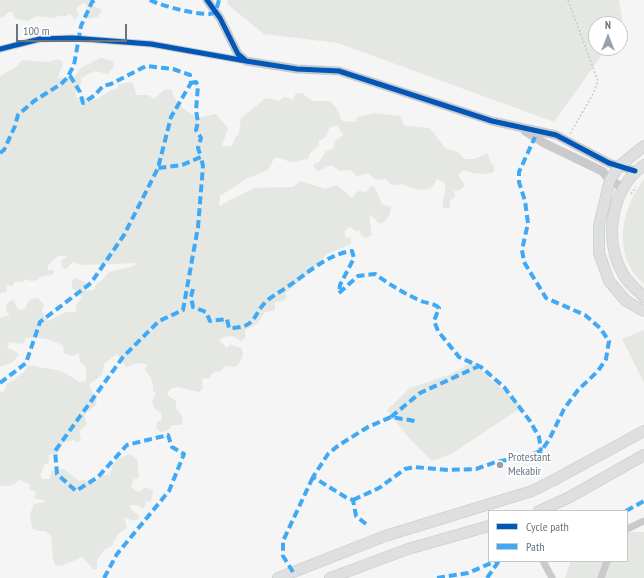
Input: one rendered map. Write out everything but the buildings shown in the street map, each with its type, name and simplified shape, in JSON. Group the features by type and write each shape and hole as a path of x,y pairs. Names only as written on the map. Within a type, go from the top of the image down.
{"main road":[{"path":"644,146 620,166 610,180 598,225 599,253 609,281 626,301 644,311"},
{"path":"644,165 635,171 623,188 613,215 611,237 614,255 623,275 644,297"},
{"path":"278,578 385,536 532,491 644,431"},
{"path":"541,510 563,501 644,455"},
{"path":"330,578 387,556 488,526"}],"street":[{"path":"207,0 220,18 238,54 246,61"},
{"path":"0,49 40,39 72,38 151,44 297,69 339,72 522,129 556,135 609,163 635,171"},
{"path":"522,129 544,143 602,171 610,180 623,188"},
{"path":"628,529 644,522"},
{"path":"544,562 552,578"},
{"path":"601,578 607,562"}],"path":[{"path":"566,140 593,94 598,81 568,0"},
{"path":"630,196 637,186"}],"shaded area":[{"path":"0,0 91,0 90,4 102,10 98,17 88,19 86,15 87,6 84,2 76,9 79,14 75,20 70,14 64,17 58,15 55,18 37,16 28,21 16,19 12,12 8,12 4,17 0,18"},
{"path":"228,0 619,0 622,16 588,16 588,56 601,56 554,122 338,43 264,34 227,4"},
{"path":"101,58 113,61 114,66 108,74 95,71 81,78 81,84 76,91 76,98 97,99 111,90 117,89 119,84 132,82 136,95 148,95 154,99 164,90 171,89 175,99 181,106 198,118 216,114 228,128 222,146 232,146 239,133 241,118 266,98 279,101 284,97 293,100 296,93 302,93 312,101 330,101 337,109 342,121 356,122 357,117 374,113 400,116 405,126 430,128 445,148 458,152 464,159 475,159 487,153 491,163 494,165 494,172 479,174 464,170 458,175 465,185 460,190 454,191 455,197 450,200 450,208 443,208 445,183 437,179 430,188 422,190 402,184 393,185 386,179 377,180 367,173 357,177 351,170 340,171 331,165 318,171 314,168 314,164 320,161 326,151 333,149 335,141 343,135 337,125 329,128 326,136 319,140 319,146 311,152 308,159 291,162 275,157 268,170 246,179 220,196 219,206 254,188 293,187 301,181 325,189 337,185 352,198 358,191 366,192 370,186 374,186 382,204 391,207 388,217 380,224 369,214 372,235 366,238 361,236 360,230 356,231 350,227 345,231 345,237 351,238 351,244 327,254 311,272 285,293 287,297 283,301 275,302 275,310 265,312 257,324 245,330 245,338 241,341 235,337 228,336 219,340 227,348 230,345 242,348 242,358 236,367 224,366 221,371 214,372 208,379 202,378 203,388 199,392 178,387 170,389 167,395 176,401 176,408 183,417 182,425 172,425 168,430 162,432 156,428 157,422 162,420 161,413 154,408 152,402 156,394 153,390 151,379 145,370 147,364 138,363 126,367 117,354 104,364 103,371 100,376 89,384 97,404 84,415 87,424 79,432 81,439 78,442 73,440 63,443 59,452 49,455 49,463 44,465 40,476 43,479 49,479 52,471 64,469 79,481 84,480 89,483 95,483 102,475 110,475 114,463 122,457 130,454 137,459 139,478 134,479 131,487 138,492 146,487 153,490 152,499 150,502 145,501 146,504 143,509 137,505 131,505 131,510 139,515 138,519 134,521 124,517 127,528 118,534 112,546 105,549 97,560 97,569 93,569 82,556 62,566 55,565 51,536 46,531 38,531 32,528 30,514 34,504 47,501 34,498 36,492 29,489 31,485 20,480 10,486 0,485 0,392 4,391 7,384 23,373 28,365 61,371 80,382 86,381 86,367 80,362 79,353 72,356 64,353 63,346 54,342 41,338 26,338 23,344 9,342 7,349 11,349 19,354 13,362 0,367 0,318 10,315 6,311 7,303 13,300 19,310 25,309 29,300 37,298 44,304 42,312 48,321 66,312 76,312 76,305 82,297 72,288 72,281 75,278 85,282 86,291 94,290 97,283 110,272 131,267 137,263 82,265 73,262 66,269 62,267 61,261 67,256 58,256 48,265 48,270 54,270 54,274 40,277 38,280 31,281 26,279 22,282 15,281 12,286 7,285 7,292 0,293 0,76 14,68 22,60 48,62 59,59 63,63 58,78 75,77 80,68"},
{"path":"644,179 644,284 634,273 627,260 623,246 623,232 625,218 630,204"},
{"path":"644,330 644,383 622,339"},
{"path":"474,361 483,372 522,407 453,453 432,461 409,438 387,410 410,388 451,374"},
{"path":"629,532 644,532 644,578 565,578 571,562 628,562"}],"marked path":[{"path":"0,153 4,150 15,126 18,115 34,101 61,84 67,78 74,65 81,26 92,2 95,0"},
{"path":"150,0 173,8 203,14 211,14 215,12 219,0"},
{"path":"0,383 26,363 40,322 91,283 124,235 158,168 171,117 191,83 190,75 173,69 146,66 111,84 103,86 95,95 83,103 80,92 69,74"},
{"path":"191,83 196,82 198,85 196,111 198,122 196,130 201,138 198,148 201,157"},
{"path":"353,500 379,488 405,469 414,467 448,470 476,469 496,462 527,456 541,451 549,440 564,409 578,390 598,371 606,359 609,341 600,328 585,315 546,298 524,262 522,250 528,223 525,201 519,182 519,172 535,137"},
{"path":"104,578 117,554 169,491 184,454 172,447 168,435 127,445 98,477 76,491 57,474 55,451 123,357 159,321 183,310 198,227 203,166 201,157 182,165 158,168"},
{"path":"193,289 191,297 193,307 206,312 210,321 227,319 229,328 245,326 254,319 259,310 269,299 319,264 335,256 352,251 354,258 340,285 339,293"},
{"path":"339,293 358,276 375,274 407,294 437,306 439,308 434,321 438,331 459,357 481,367 504,387 530,421 539,437 541,451"},
{"path":"391,417 420,393 479,366"},
{"path":"366,524 356,516 353,500 347,498 313,477 328,454 339,445 368,427 391,417 415,421"},
{"path":"293,572 283,556 283,541 313,477"},
{"path":"628,510 644,501"},
{"path":"437,578 468,573 494,562"},
{"path":"487,578 498,562"}],"cycle path":[{"path":"207,0 220,18 238,54 246,61 297,69 339,71 492,121 556,135 609,163 635,171"},
{"path":"0,49 40,39 72,38 151,44 246,61"}],"place":[{"name":"Protestant Mekabir","path":"500,465"}]}
